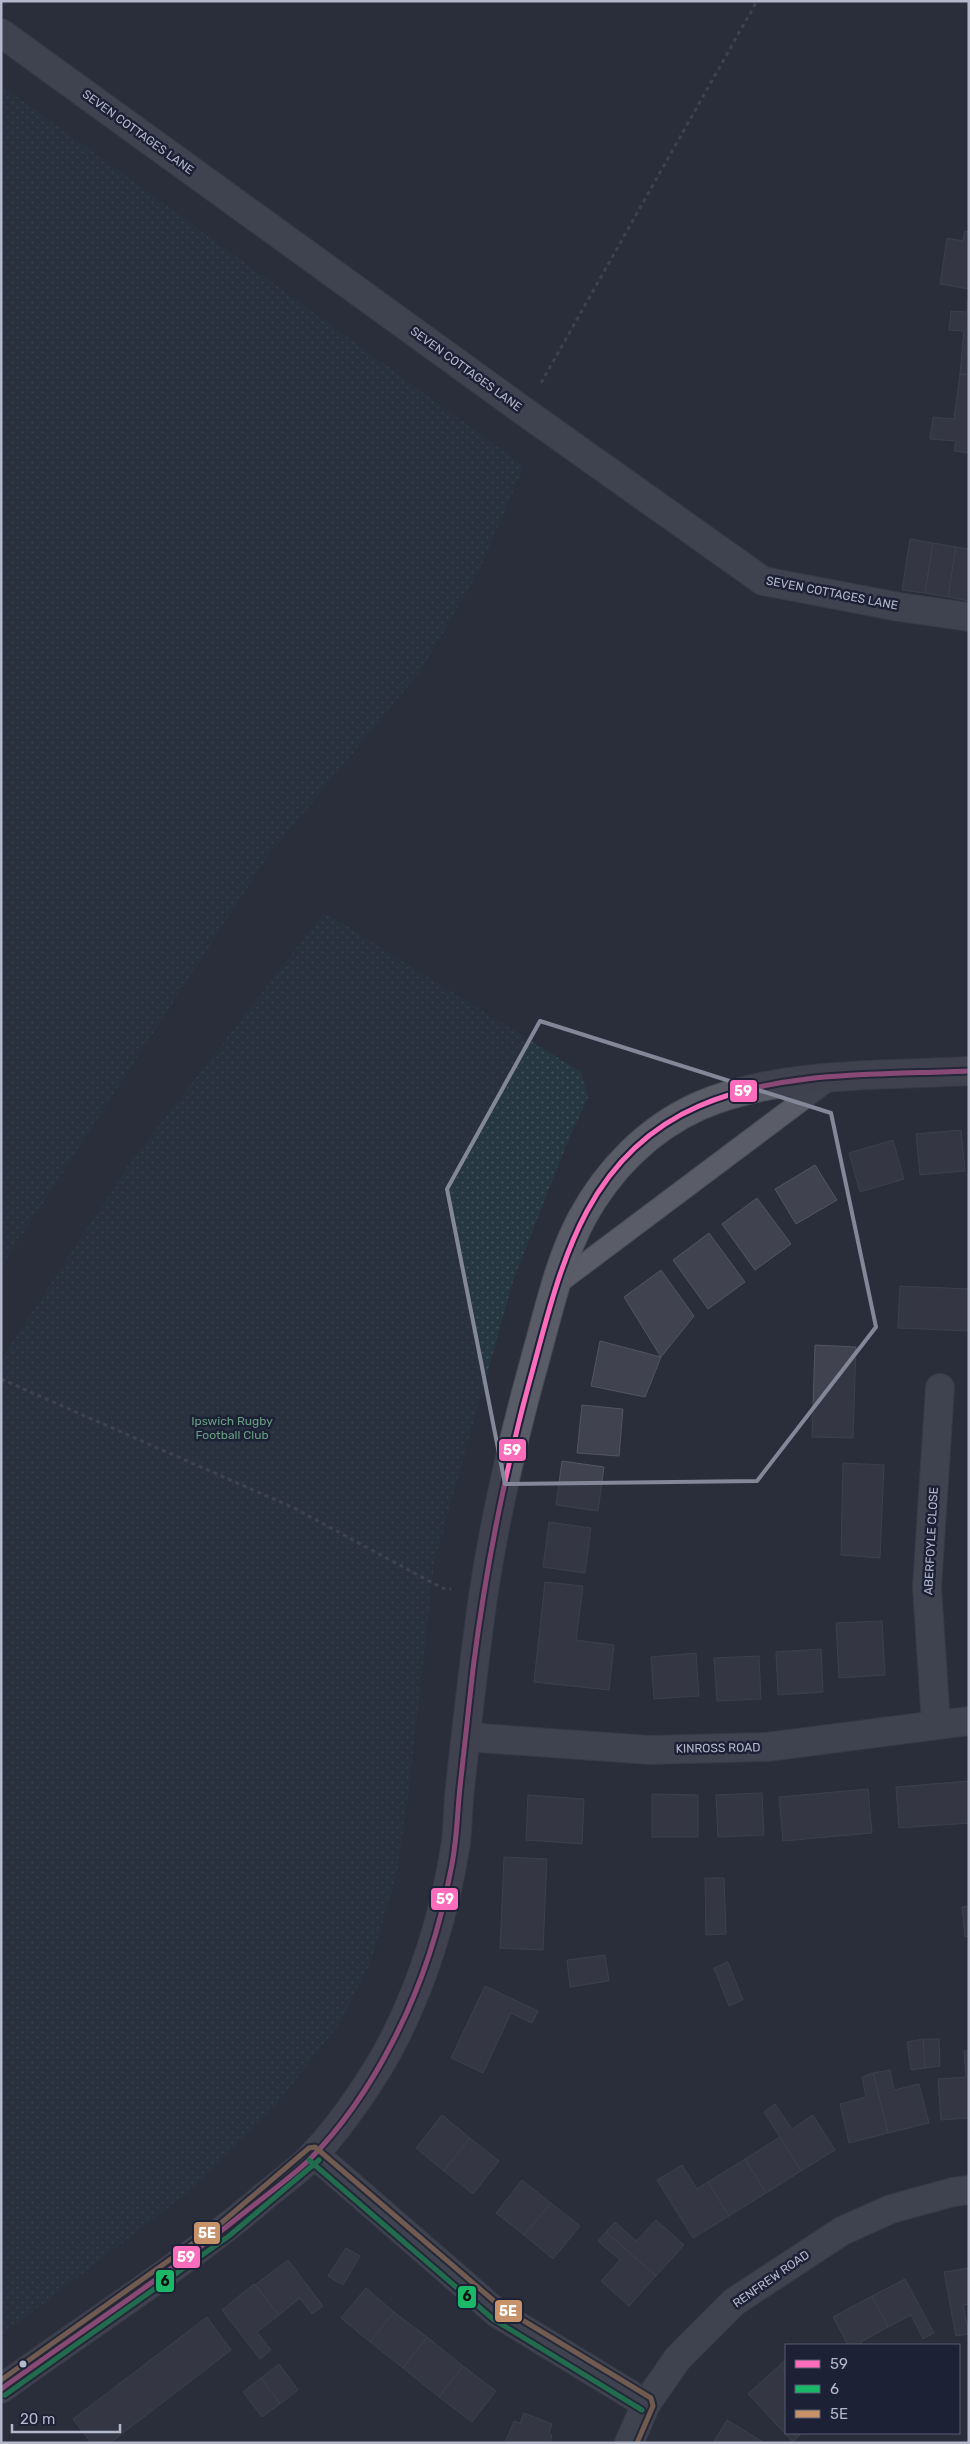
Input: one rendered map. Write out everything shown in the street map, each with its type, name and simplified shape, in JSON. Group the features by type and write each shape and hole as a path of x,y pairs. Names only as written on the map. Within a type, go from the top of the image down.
{"street":[{"name":"SEVEN COTTAGES LANE","path":"1,33 524,412 763,581 899,607 969,617"},
{"path":"1,2389 225,2230 314,2154 355,2101 391,2046 414,1996 432,1947 455,1844 484,1594 508,1464 556,1285 570,1244 592,1202 614,1171 645,1140 667,1124 697,1107 741,1092 774,1084 832,1078 969,1071"},
{"name":"ABERFOYLE CLOSE","path":"936,1724 927,1587 940,1388"},
{"name":"KINROSS ROAD","path":"466,1737 650,1750 767,1747 969,1721"},
{"path":"314,2154 497,2313 646,2404"},
{"name":"RENFREW ROAD","path":"629,2443 646,2404 678,2358 727,2309 842,2231 890,2209 953,2192 969,2190"}],"lane":[{"path":"556,1285 832,1078"}],"path":[{"path":"524,412 757,1"},
{"path":"1,1379 294,1508 442,1588 484,1594"}],"highlighted area":[{"path":"540,1021 831,1113 876,1327 757,1481 505,1484 447,1189"}],"green space":[{"path":"1,85 524,466 480,569 421,671 268,856 1,1268"},
{"name":"Ipswich Rugby Football Club","path":"324,912 581,1072 588,1098 569,1138 513,1281 434,1564 411,1773 397,1875 370,1964 338,2026 277,2104 189,2192 1,2336 1,1359 132,1160"}],"building":[{"path":"965,231 969,232 969,289 940,284 947,238 963,241"},
{"path":"968,300 969,375 960,374 964,331 949,330 951,311 967,312"},
{"path":"960,374 969,375 969,453 954,451 956,441 930,439 933,417 954,419"},
{"path":"910,539 933,543 925,593 902,590"},
{"path":"933,543 956,547 948,597 925,593"},
{"path":"956,547 969,549 969,601 948,597"},
{"path":"961,1130 965,1171 920,1175 916,1134"},
{"path":"893,1140 904,1179 860,1192 849,1153"},
{"path":"815,1165 837,1200 796,1224 775,1189"},
{"path":"757,1198 791,1244 755,1270 722,1224"},
{"path":"709,1233 745,1282 708,1309 673,1260"},
{"path":"661,1270 694,1316 661,1357 624,1297"},
{"path":"900,1286 969,1289 969,1331 898,1328"},
{"path":"600,1341 661,1357 645,1397 591,1386"},
{"path":"815,1345 856,1347 853,1438 812,1437"},
{"path":"582,1405 623,1409 619,1456 577,1453"},
{"path":"562,1461 604,1467 598,1511 556,1505"},
{"path":"843,1463 884,1465 880,1558 841,1555"},
{"path":"549,1522 591,1528 585,1573 543,1567"},
{"path":"545,1582 583,1586 576,1640 614,1645 609,1690 534,1682"},
{"path":"882,1621 885,1675 839,1678 836,1623"},
{"path":"821,1649 823,1692 778,1695 776,1652"},
{"path":"696,1653 699,1696 654,1699 651,1657"},
{"path":"759,1656 761,1699 717,1701 714,1658"},
{"path":"969,1781 969,1823 899,1828 896,1787"},
{"path":"868,1789 872,1833 783,1841 779,1797"},
{"path":"762,1793 764,1835 718,1837 716,1795"},
{"path":"652,1794 698,1795 698,1837 652,1837"},
{"path":"528,1795 584,1799 582,1844 526,1840"},
{"path":"504,1857 547,1859 543,1950 500,1948"},
{"path":"705,1878 724,1878 726,1934 706,1935"},
{"path":"969,1906 969,1936 965,1937 962,1907"},
{"path":"605,1955 609,1981 570,1987 567,1960"},
{"path":"728,1962 743,2000 729,2006 714,1968"},
{"path":"485,1986 538,2011 532,2023 511,2013 483,2073 451,2058"},
{"path":"923,2039 925,2068 911,2070 907,2042"},
{"path":"923,2039 939,2039 940,2066 925,2068"},
{"path":"964,2051 969,2051 969,2118 941,2120 938,2079 966,2077"},
{"path":"890,2070 894,2090 919,2084 929,2123 888,2133 873,2073"},
{"path":"873,2073 888,2133 849,2143 840,2104 866,2097 862,2077"},
{"path":"775,2104 792,2129 813,2115 835,2150 801,2171 764,2112"},
{"path":"442,2115 470,2138 444,2171 416,2148"},
{"path":"780,2137 801,2171 766,2193 745,2159"},
{"path":"470,2138 499,2161 473,2194 444,2171"},
{"path":"745,2159 766,2193 729,2216 708,2182"},
{"path":"682,2165 697,2189 708,2182 729,2216 693,2238 657,2180"},
{"path":"522,2180 551,2203 524,2235 496,2213"},
{"path":"551,2203 580,2226 553,2259 524,2235"},
{"path":"656,2220 684,2245 656,2276 606,2232 615,2222 636,2241"},
{"path":"606,2232 656,2276 629,2306 601,2281 620,2260 598,2241"},
{"path":"346,2248 360,2256 343,2285 328,2276"},
{"path":"288,2260 323,2306 312,2314 300,2298 279,2315 255,2285"},
{"path":"969,2268 969,2304 963,2305 969,2334 956,2336 944,2272"},
{"path":"905,2279 934,2333 923,2339 911,2315 888,2327 872,2296"},
{"path":"254,2284 279,2315 257,2332 271,2350 260,2359 222,2310"},
{"path":"366,2288 394,2312 370,2342 341,2318"},
{"path":"872,2296 888,2327 861,2342 862,2344 847,2344 833,2317"},
{"path":"394,2312 427,2337 403,2368 370,2342"},
{"path":"207,2317 231,2350 110,2443 91,2443 73,2419"},
{"path":"427,2337 463,2366 439,2397 403,2368"},
{"path":"785,2360 785,2371 780,2365"},
{"path":"279,2364 298,2390 280,2404 261,2378"},
{"path":"780,2365 785,2371 785,2408 782,2411 785,2415 785,2433 748,2394"},
{"path":"463,2366 496,2391 472,2422 439,2397"},
{"path":"261,2378 280,2404 262,2417 243,2392"},
{"path":"524,2413 552,2424 549,2434 552,2435 550,2443 505,2443 514,2421 520,2423"},
{"path":"727,2420 765,2443 713,2443"},
{"path":"786,2434 801,2434 793,2442"}],"transit line":[{"name":"59","path":"1,2389 185,2258 309,2160 345,2119 366,2089 393,2041 421,1978 435,1935 451,1869 456,1839 478,1630 498,1516 514,1440 556,1287 569,1250 585,1214 605,1181 630,1152 661,1127 699,1106 731,1094 797,1080 832,1076 969,1071"},
{"name":"5E","path":"1,2380 220,2224 309,2148 315,2147 501,2307 651,2398 653,2406 637,2443"},
{"name":"6","path":"309,2160 493,2319 642,2410"},
{"name":"6","path":"5,2395 229,2236 319,2160"}]}
